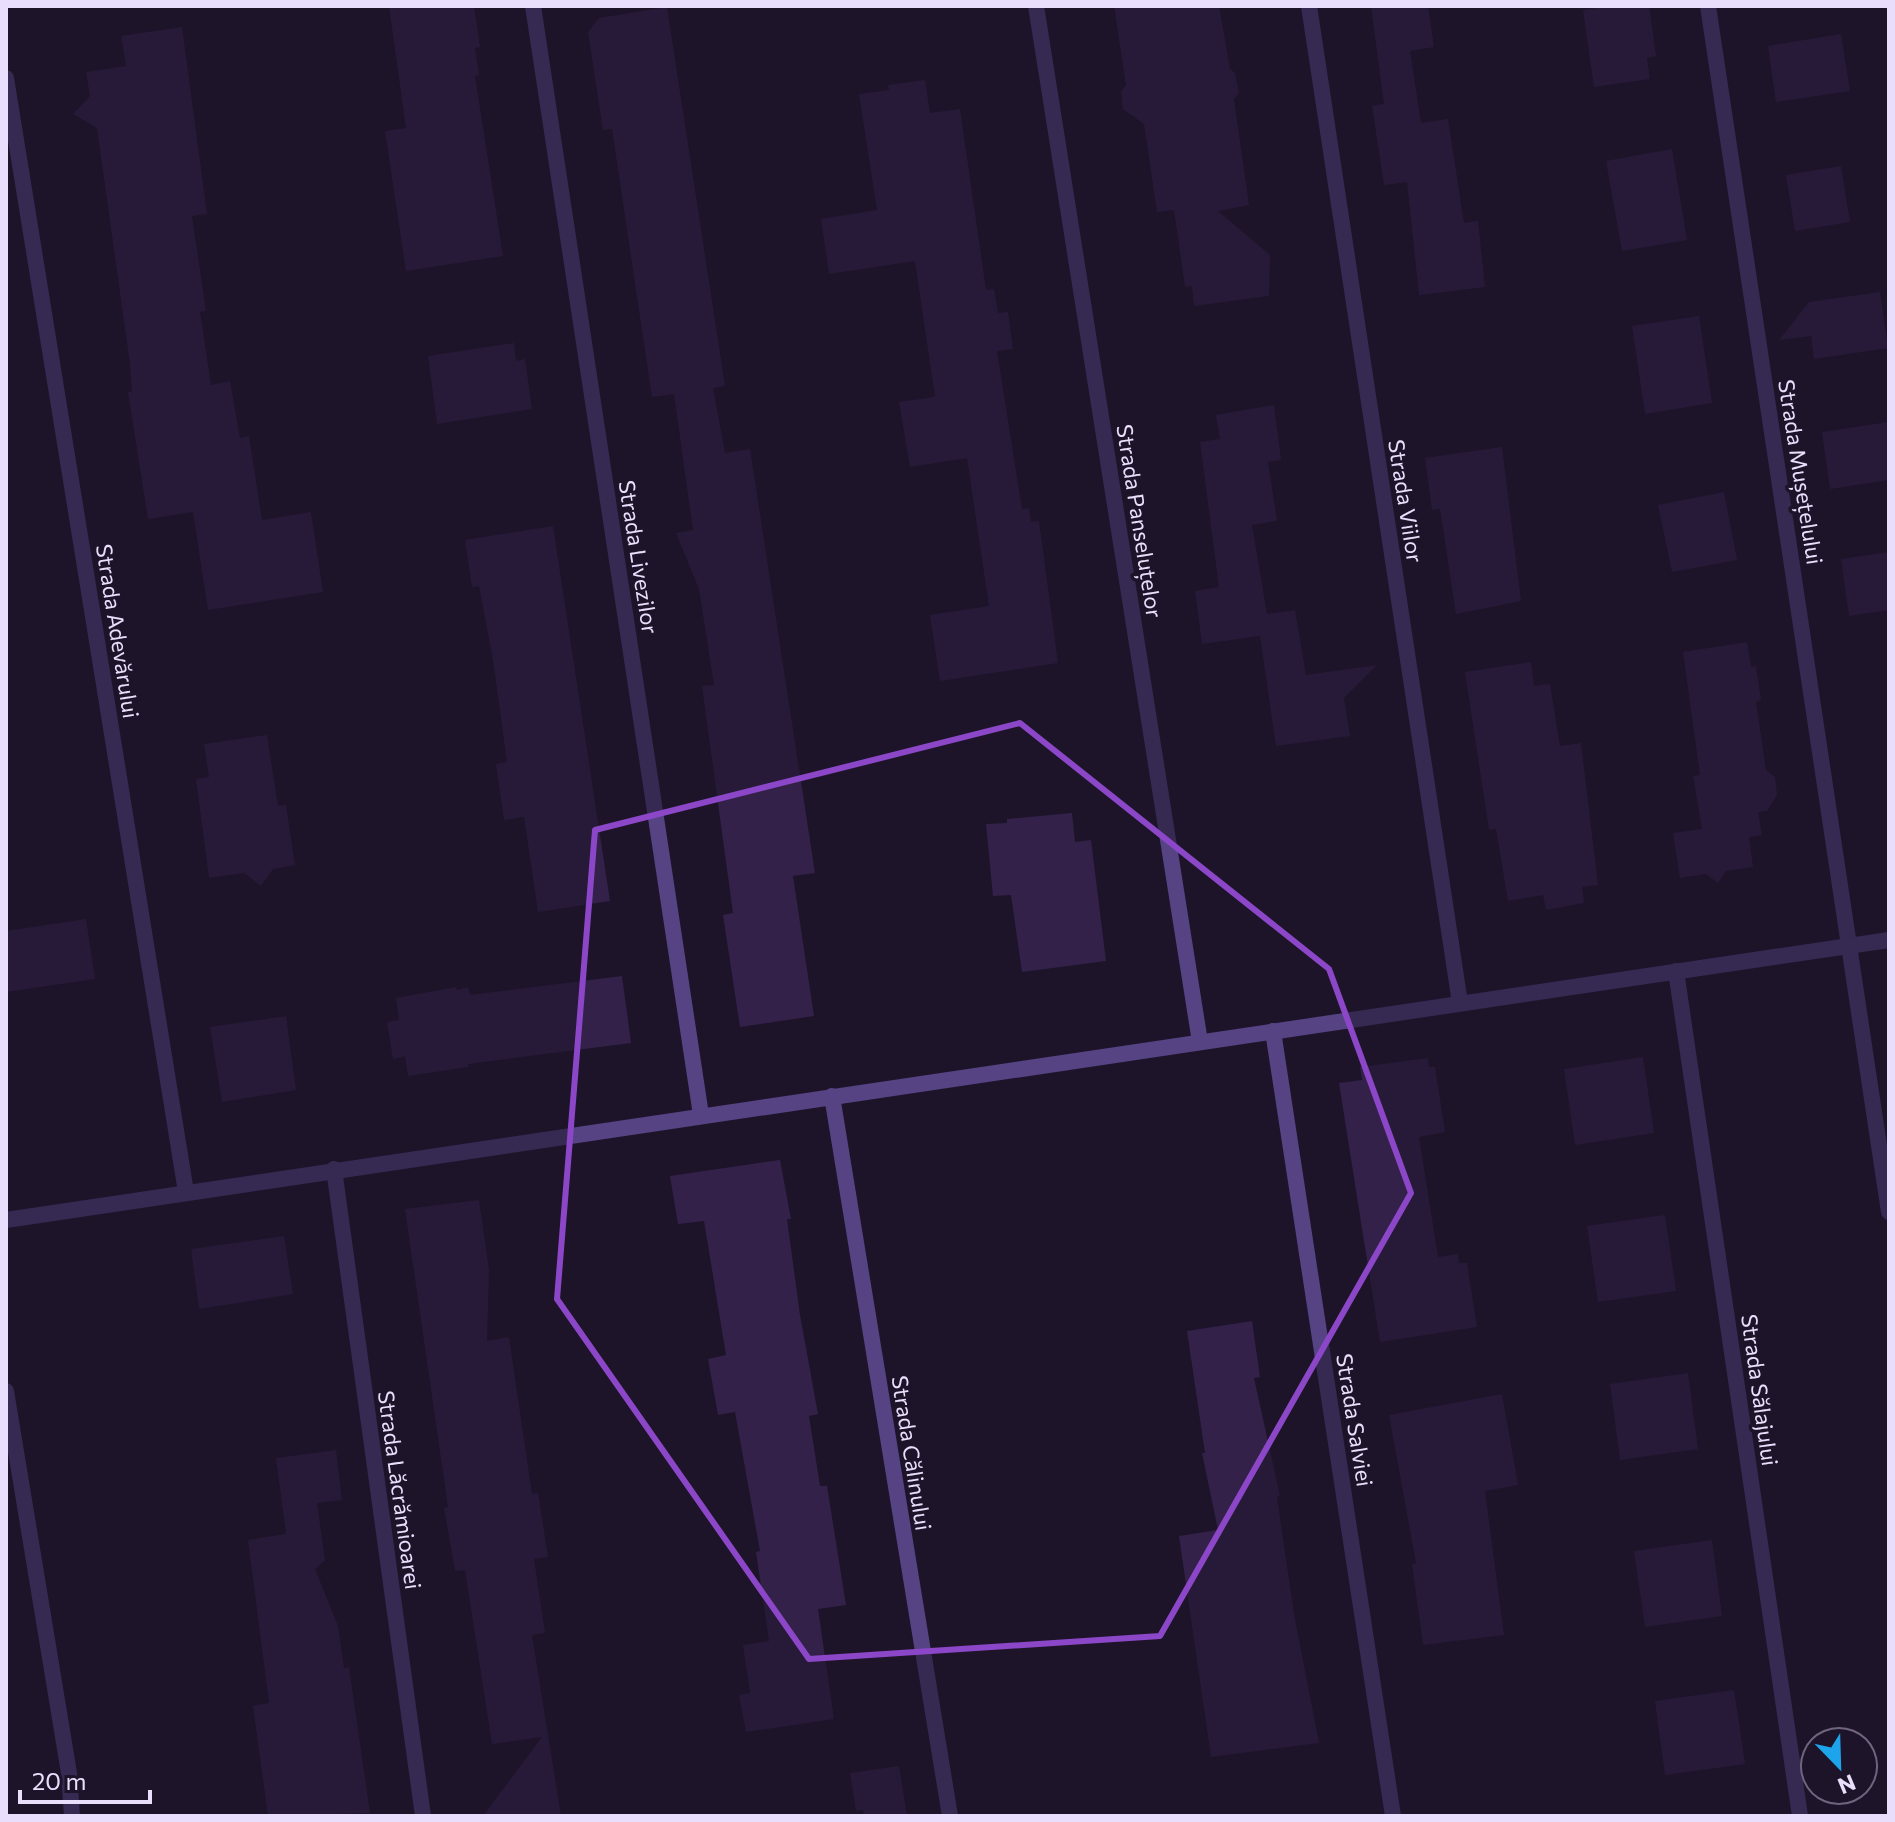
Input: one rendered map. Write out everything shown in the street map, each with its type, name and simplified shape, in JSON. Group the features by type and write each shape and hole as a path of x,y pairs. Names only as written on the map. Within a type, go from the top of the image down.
{"street":[{"name":"Strada Livezilor","path":"533,6 701,1115"},
{"name":"Strada Panseluțelor","path":"1036,6 1200,1042"},
{"name":"Strada Viilor","path":"1309,6 1460,1003"},
{"name":"Strada Mușețelului","path":"1708,6 1889,1212"},
{"name":"Strada Adevărului","path":"6,78 186,1192"},
{"path":"6,1220 1889,940"},
{"name":"Strada Sălajului","path":"1676,971 1800,1816"},
{"name":"Strada Salviei","path":"1273,1031 1393,1816"},
{"name":"Strada Călinului","path":"832,1096 950,1816"},
{"name":"Strada Lăcrămioarei","path":"334,1169 423,1816"},
{"path":"6,1391 69,1773 72,1816"}],"highlighted area":[{"path":"1020,723 1329,969 1411,1193 1160,1636 809,1659 557,1299 595,830"}],"building":[{"path":"389,6 474,6 480,47 475,48 479,75 475,76 503,256 406,271 385,131 406,128"},
{"path":"1114,6 1219,6 1230,69 1235,73 1239,93 1234,99 1249,205 1218,211 1270,255 1269,296 1194,306 1192,286 1185,287 1174,210 1157,212 1144,124 1123,109 1121,92 1126,85"},
{"path":"1371,6 1428,6 1434,47 1410,51 1421,123 1448,119 1464,223 1478,221 1485,287 1419,295 1407,182 1384,185 1372,106 1384,104"},
{"path":"1649,6 1656,56 1647,58 1650,79 1594,87 1583,10"},
{"path":"667,7 725,386 713,388 725,453 750,449 815,873 793,876 814,1016 740,1027 723,915 733,913 702,686 714,685 699,589 676,533 693,530 674,394 652,397 612,129 603,130 588,32 599,18"},
{"path":"182,27 207,214 192,216 206,311 200,312 211,385 230,381 240,438 249,436 262,520 311,512 323,592 208,610 193,512 148,519 128,392 132,391 130,364 97,128 73,114 90,96 86,72 126,66 121,36"},
{"path":"1841,34 1850,91 1776,102 1768,46"},
{"path":"925,80 930,113 960,109 986,290 994,289 998,313 1008,312 1013,349 997,351 1022,509 1029,508 1031,522 1039,521 1058,663 940,681 930,615 989,606 967,458 910,467 899,402 935,397 915,261 829,274 821,219 877,210 859,94 889,90 888,85"},
{"path":"1672,149 1687,240 1622,251 1606,161"},
{"path":"1841,166 1850,222 1795,231 1786,175"},
{"path":"1880,292 1888,348 1814,359 1811,336 1779,340 1809,302"},
{"path":"1699,316 1712,403 1645,414 1632,326"},
{"path":"514,343 516,361 525,359 532,409 437,424 428,356"},
{"path":"1274,405 1281,460 1268,462 1277,521 1252,525 1267,614 1295,610 1306,675 1377,665 1344,698 1350,736 1276,746 1260,636 1202,644 1195,591 1219,587 1200,442 1220,439 1216,415"},
{"path":"1889,422 1889,480 1830,489 1822,432"},
{"path":"1502,447 1521,601 1456,614 1440,509 1432,510 1425,458"},
{"path":"1724,492 1737,560 1672,572 1658,505"},
{"path":"553,526 610,901 538,912 524,817 504,820 496,764 507,762 493,660 479,586 472,587 465,540"},
{"path":"1889,552 1889,610 1849,616 1841,559"},
{"path":"1747,642 1751,667 1756,666 1761,700 1756,702 1766,770 1775,777 1777,795 1767,811 1758,812 1762,835 1749,837 1753,867 1726,871 1718,883 1706,874 1680,878 1673,833 1702,829 1693,776 1700,775 1683,652"},
{"path":"1531,662 1534,686 1550,684 1560,746 1581,743 1598,885 1582,887 1584,903 1546,910 1543,895 1508,901 1496,829 1489,830 1465,672"},
{"path":"267,735 278,806 286,805 295,865 273,869 261,886 244,873 209,878 196,779 209,777 204,744"},
{"path":"1072,813 1075,842 1091,840 1106,961 1022,972 1011,895 993,896 986,824"},
{"path":"86,919 95,979 6,992 6,931"},
{"path":"622,976 631,1043 468,1064 468,1067 408,1076 405,1056 393,1059 387,1022 399,1020 396,998 456,987 457,990 468,987 470,995"},
{"path":"286,1016 296,1090 222,1102 210,1027"},
{"path":"1643,1057 1654,1133 1575,1145 1564,1069"},
{"path":"1428,1058 1429,1067 1435,1067 1445,1132 1419,1137 1438,1257 1458,1254 1459,1263 1467,1263 1477,1327 1380,1342 1339,1083 1362,1080 1360,1067"},
{"path":"780,1160 791,1219 787,1219 800,1315 818,1414 809,1416 820,1486 827,1486 846,1605 818,1609 834,1719 746,1732 739,1695 750,1693 743,1645 769,1641 756,1552 760,1551 735,1412 718,1415 708,1359 726,1355 704,1221 678,1224 670,1176"},
{"path":"479,1200 489,1270 487,1341 509,1337 532,1494 538,1493 548,1557 534,1559 545,1633 532,1635 561,1816 483,1816 542,1737 492,1744 465,1570 455,1571 444,1508 448,1507 405,1209"},
{"path":"1665,1215 1676,1291 1598,1302 1587,1226"},
{"path":"284,1236 293,1294 199,1309 191,1249"},
{"path":"1252,1321 1260,1377 1254,1378 1280,1496 1277,1497 1294,1614 1319,1743 1211,1757 1179,1536 1218,1530 1202,1453 1205,1453 1187,1331"},
{"path":"1688,1373 1698,1449 1620,1460 1610,1384"},
{"path":"1502,1394 1518,1485 1485,1491 1504,1635 1423,1645 1412,1564 1416,1563 1389,1415"},
{"path":"336,1450 342,1500 317,1503 325,1560 315,1569 338,1626 344,1668 349,1667 370,1813 268,1816 253,1706 269,1703 248,1540 286,1534 276,1458"},
{"path":"1712,1540 1722,1616 1645,1627 1634,1551"},
{"path":"1734,1690 1745,1764 1665,1775 1655,1701"},
{"path":"899,1766 907,1816 864,1816 863,1810 856,1811 850,1773"}]}
